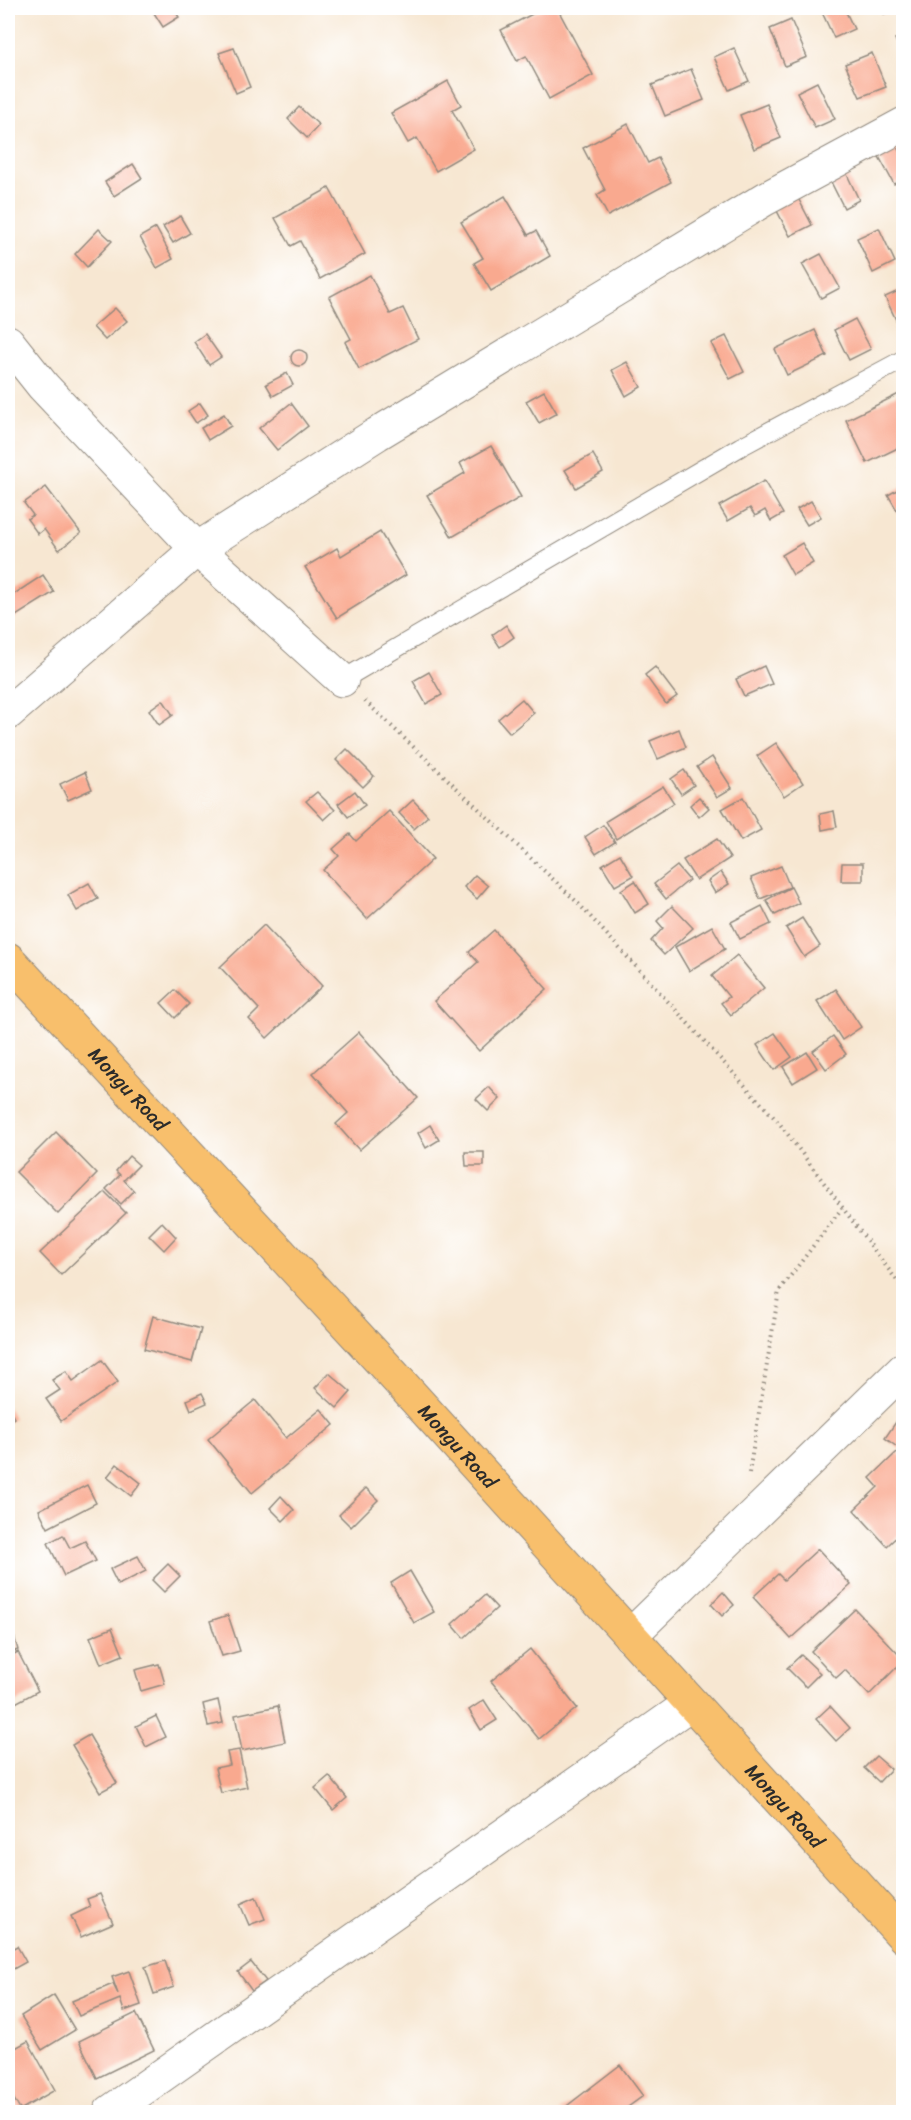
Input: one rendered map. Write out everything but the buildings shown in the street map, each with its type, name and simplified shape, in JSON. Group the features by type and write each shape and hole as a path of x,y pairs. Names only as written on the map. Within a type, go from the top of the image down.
{"main road":[{"name":"Mongu Road","path":"8,959 387,1368 903,1937"}],"street":[{"path":"8,713 197,549 377,434 765,200 903,124"},
{"path":"8,342 43,386 197,549 342,680"},
{"path":"630,1636 903,1369"},
{"path":"110,2112 690,1704"}],"lane":[{"path":"342,680 730,453 903,359"}],"path":[{"path":"342,680 577,902 780,1124 903,1290"},
{"path":"739,1530 779,1291 842,1208"}]}
